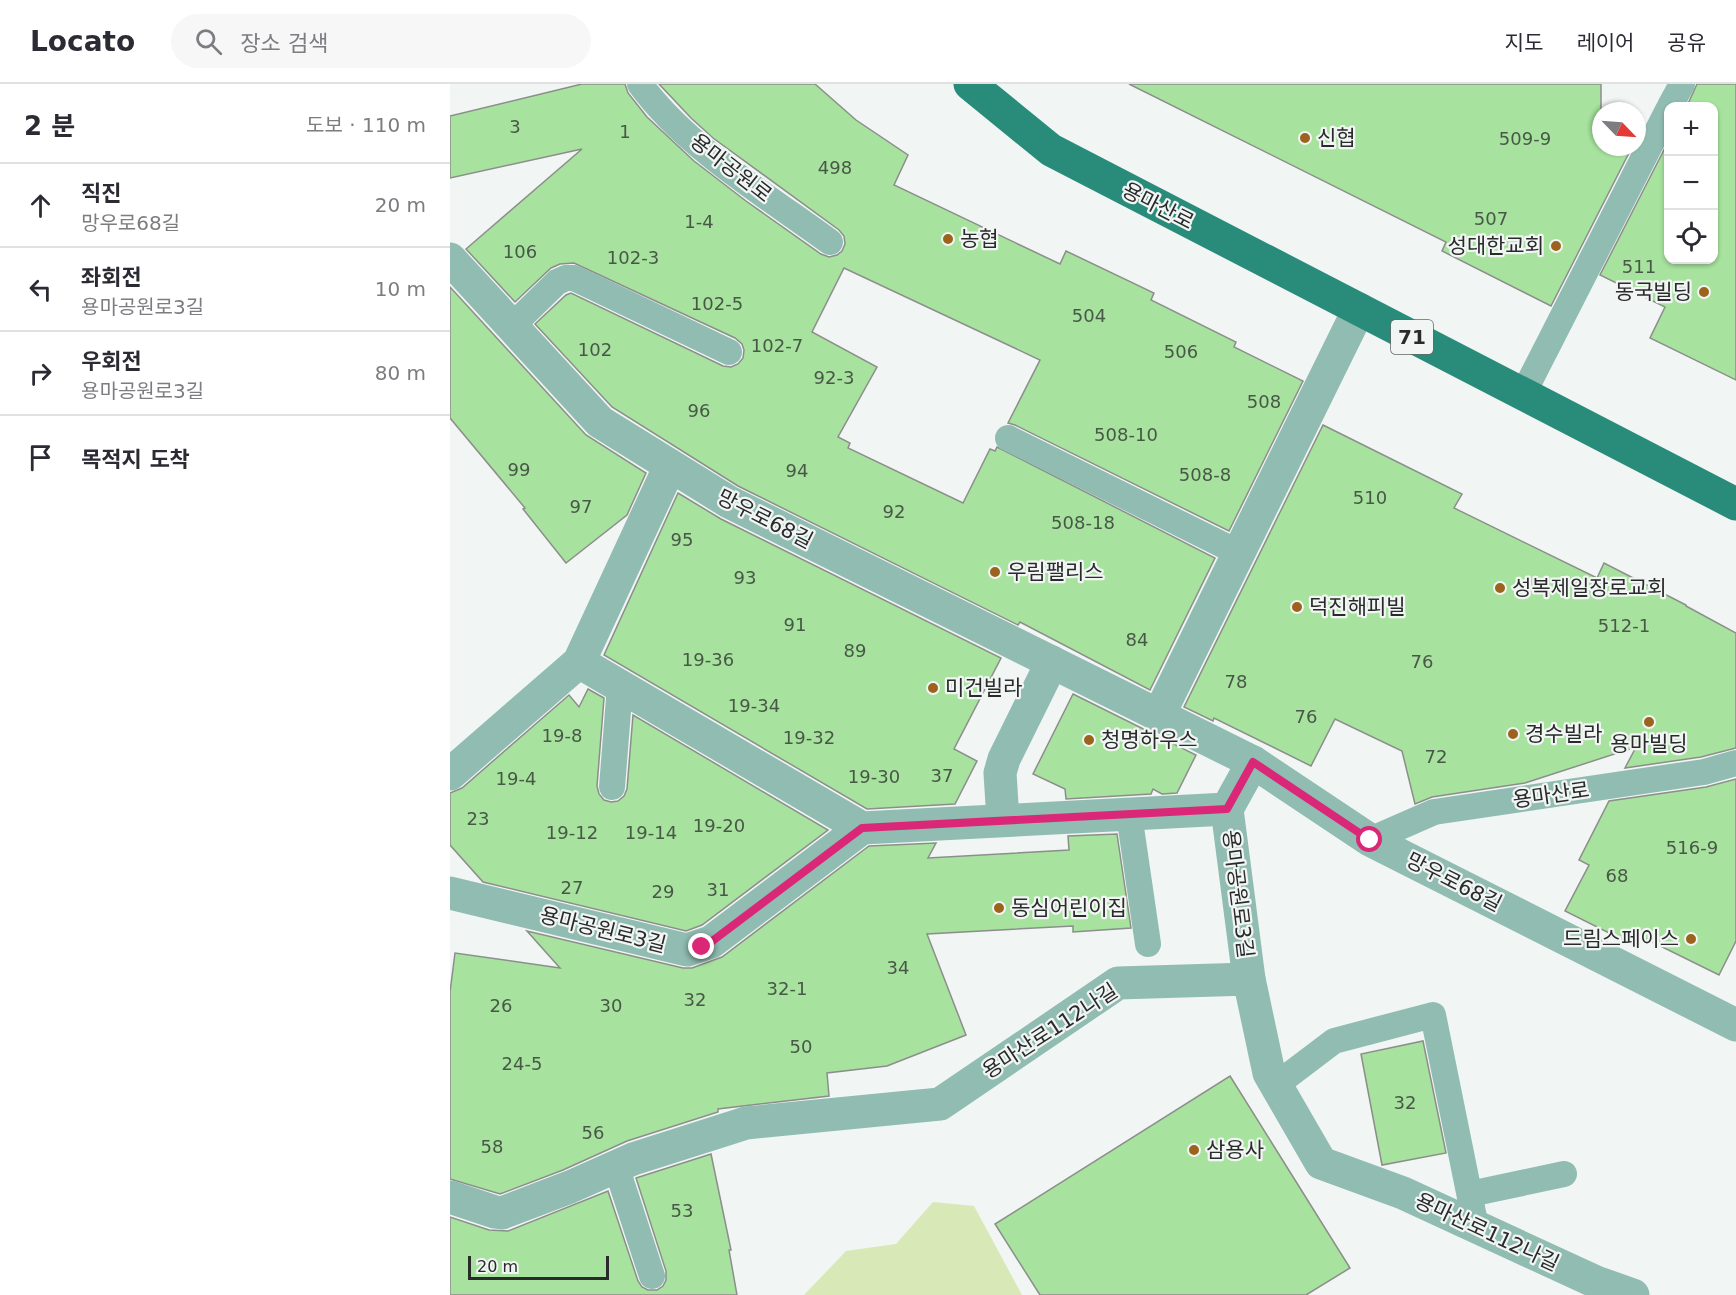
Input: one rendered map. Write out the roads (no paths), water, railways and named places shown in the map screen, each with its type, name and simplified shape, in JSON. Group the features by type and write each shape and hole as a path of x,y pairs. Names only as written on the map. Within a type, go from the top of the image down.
{"main road":[{"name":"용마산로","path":"970,84 1051,150 1736,504"}],"street":[{"name":"망우로68길","path":"450,259 600,422 729,502 1253,762 1370,840 1736,1025"},
{"path":"1159,715 1359,309"},
{"path":"450,774 579,662 670,466"},
{"path":"579,662 862,828"},
{"path":"1003,820 1000,773 1004,759 1052,662"},
{"name":"용마공원로3길","path":"1249,979 1227,809 1253,762"},
{"name":"용마공원로3길","path":"450,893 687,950 702,947 711,942 862,828 1227,809"},
{"name":"용마산로112나길","path":"450,1197 502,1213 570,1187 616,1166 746,1123 940,1104 1118,983 1249,979 1269,1072 1321,1163 1403,1193 1596,1282 1632,1295"}],"lane":[{"name":"용마공원로","path":"640,84 649,97 693,140 830,242"},
{"path":"1672,102 1682,84"},
{"path":"1523,394 1664,118"},
{"path":"512,326 557,282 566,278 574,278 729,352"},
{"path":"1008,438 1239,553"},
{"path":"612,787 620,686"},
{"name":"용마산로","path":"1370,840 1434,812 1704,772 1736,763"},
{"path":"1129,814 1148,944"},
{"path":"1276,1085 1334,1041 1433,1015 1476,1227"},
{"path":"616,1166 652,1276"},
{"path":"1470,1194 1564,1174"}],"place":[{"name":"신협","path":"1305,138"},
{"name":"농협","path":"948,239"},
{"name":"성대한교회","path":"1556,246"},
{"name":"동국빌딩","path":"1704,292"},
{"name":"우림팰리스","path":"995,572"},
{"name":"성복제일장로교회","path":"1500,588"},
{"name":"덕진해피빌","path":"1297,607"},
{"name":"미건빌라","path":"933,688"},
{"name":"용마빌딩","path":"1649,722"},
{"name":"경수빌라","path":"1513,734"},
{"name":"청명하우스","path":"1089,740"},
{"name":"동심어린이집","path":"999,908"},
{"name":"드림스페이스","path":"1691,939"},
{"name":"삼용사","path":"1194,1150"}]}
